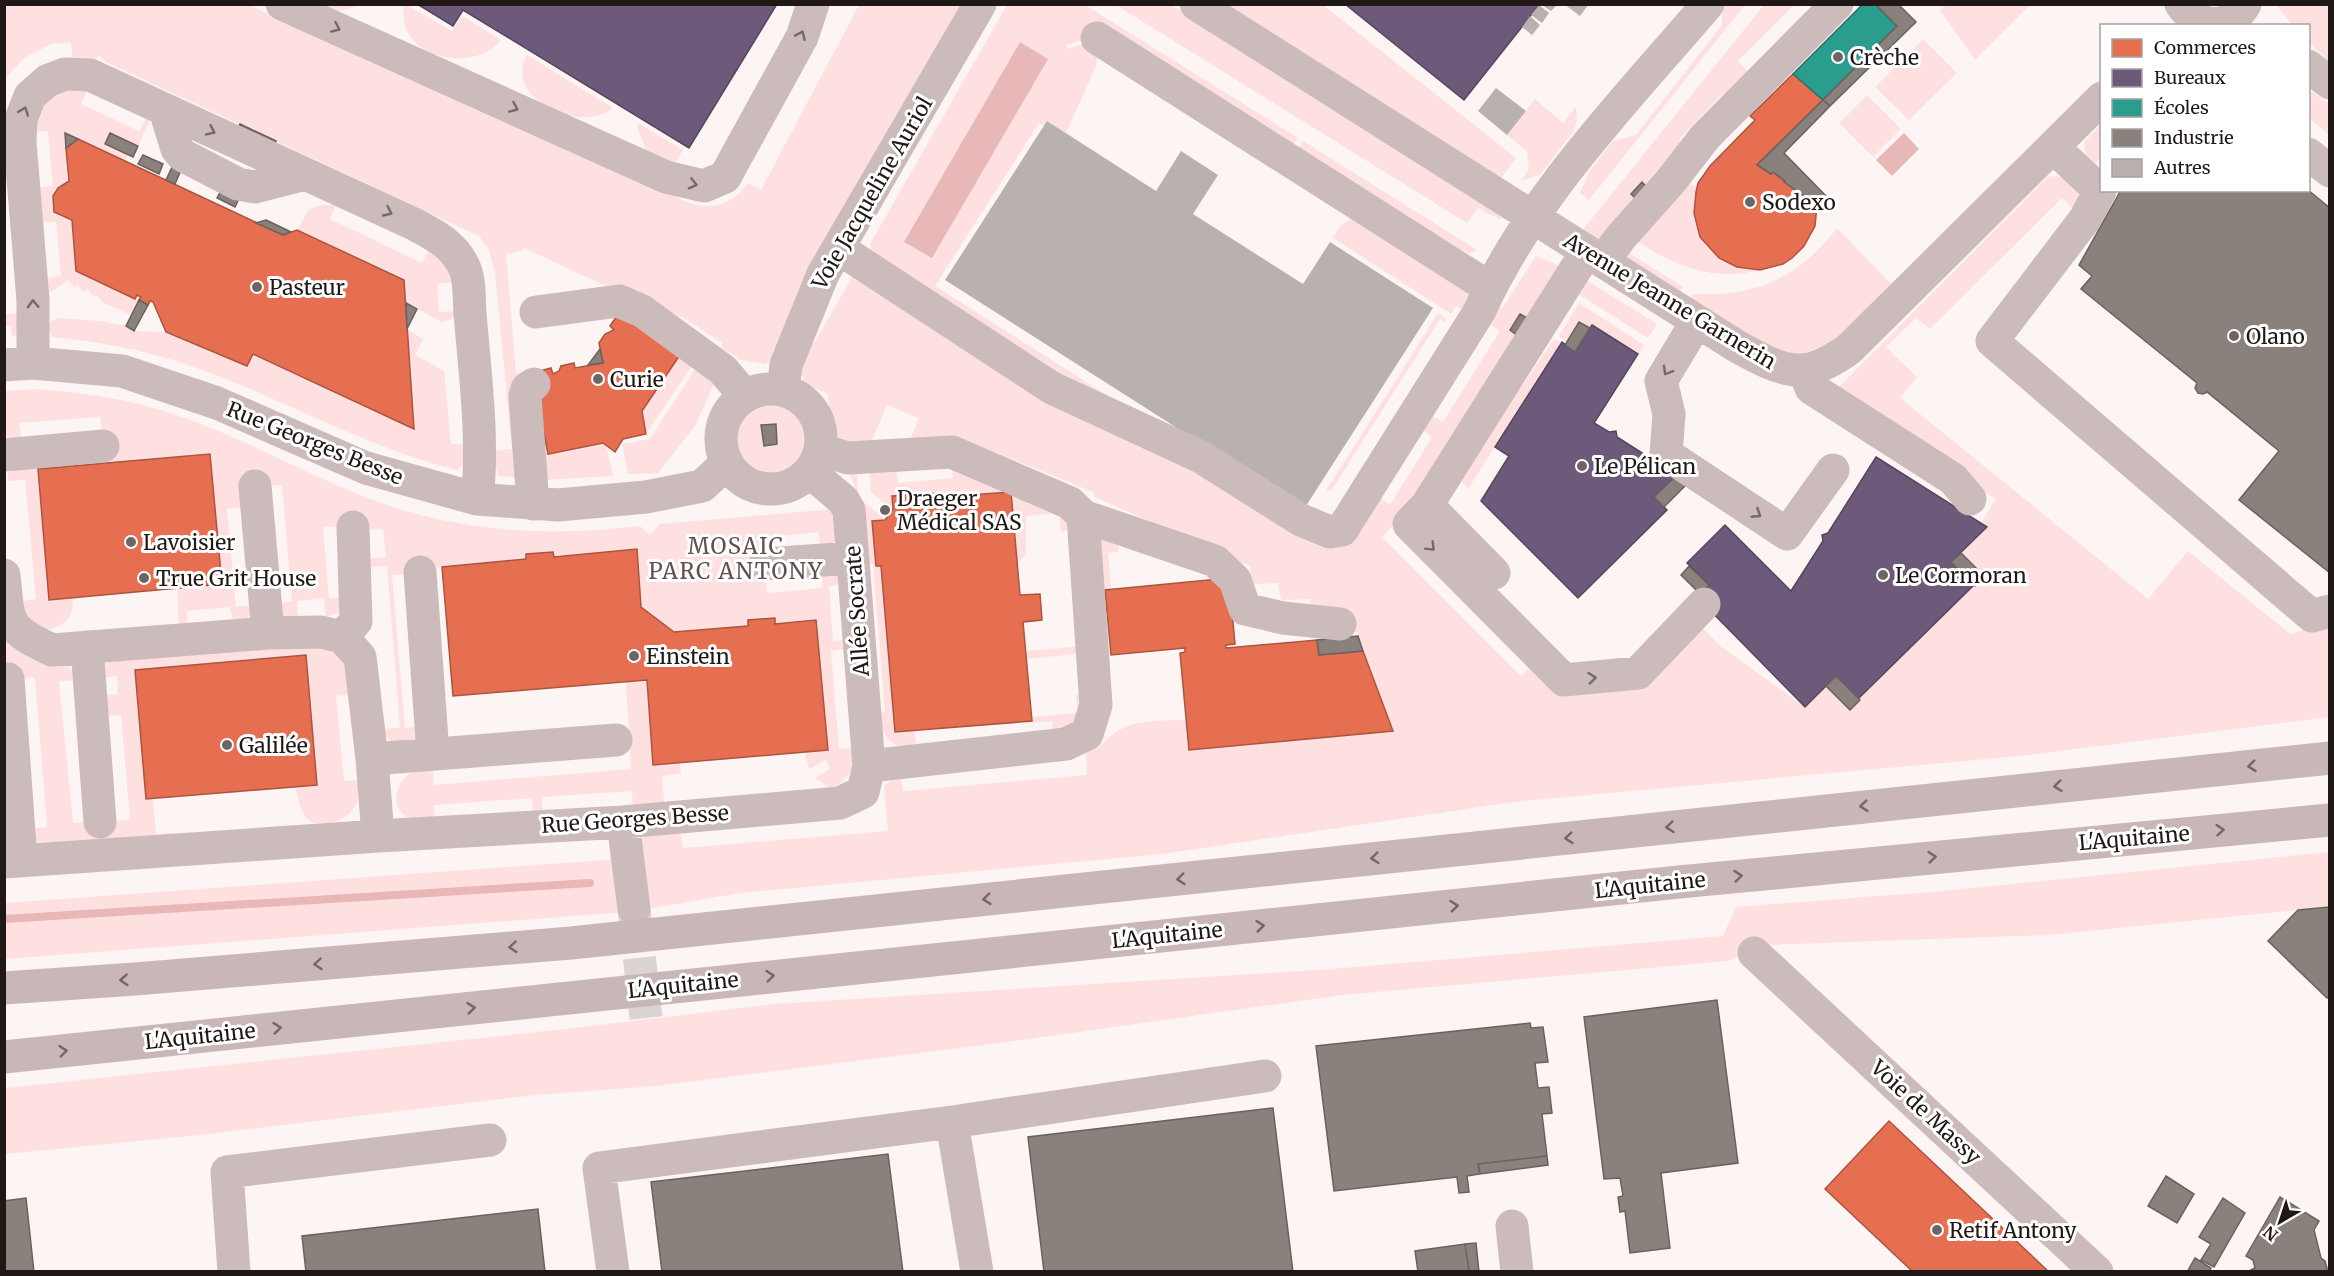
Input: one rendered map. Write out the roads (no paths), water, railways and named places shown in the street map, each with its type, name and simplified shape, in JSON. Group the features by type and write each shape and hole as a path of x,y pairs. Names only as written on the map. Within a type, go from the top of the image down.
{"highway":[{"path":"4,988 571,943 2330,758"},
{"name":"L'Aquitaine","path":"4,1057 1679,882 2330,820"}],"street":[{"path":"282,4 666,177 704,186 725,177 802,37 813,4"},
{"name":"Voie Jacqueline Auriol","path":"783,390 786,365 823,274 980,4"},
{"name":"Avenue Jeanne Garnerin","path":"1196,4 1706,326 1770,364 1787,370 1804,370 1823,366 1850,349 2100,101"},
{"path":"838,248 1052,388 1201,457 1301,520 1330,532 1342,530 1479,312 1490,288 1533,217 1595,133 1708,4"},
{"path":"1704,604 1638,673 1564,680 1409,524 1427,505 1595,256 1621,237 1670,182 1705,137 1837,4"},
{"path":"2181,14 2214,24 2225,23 2249,14"},
{"path":"1097,38 1490,288"},
{"path":"2310,68 2330,83"},
{"path":"19,364 33,300 20,142 21,119 30,96 46,81 65,74 90,75 440,238 454,250 466,270 474,353 480,478 477,499"},
{"path":"2053,147 2100,191 2085,219 1992,341 2312,616 2330,611"},
{"path":"2310,156 2330,171"},
{"path":"536,312 620,301 642,311 723,370 745,396"},
{"path":"1706,326 1661,381 1669,414 1666,454 1787,534 1833,470"},
{"name":"Rue Georges Besse","path":"19,364 122,371 218,403 366,468 477,499 558,505 646,497 702,486 727,464"},
{"path":"1804,370 1811,388 1953,479 1970,499"},
{"path":"533,504 525,396 527,389 534,384"},
{"path":"770,388 783,390 798,396 810,406 818,419 822,435 815,461 799,482 787,487 766,489 747,483 727,464 722,441 725,419 733,406 757,390 770,388"},
{"path":"4,455 104,446"},
{"path":"815,461 952,452 1070,503 1083,516 1215,561 1235,580 1245,609 1283,618 1340,624"},
{"name":"Allée Socrate","path":"815,461 849,510 869,766"},
{"path":"255,486 268,633"},
{"path":"1427,505 1494,573"},
{"path":"869,766 1066,744 1087,734 1096,705 1083,516"},
{"path":"342,637 356,621 353,527"},
{"path":"765,564 853,558"},
{"path":"420,572 433,754"},
{"path":"4,575 10,621 23,637 52,650 268,633 321,632 342,637 360,657 378,836"},
{"path":"87,647 100,822"},
{"path":"8,680 13,862"},
{"path":"372,759 616,740"},
{"name":"Rue Georges Besse","path":"13,862 378,836 623,822 840,803 862,792 869,766"},
{"path":"623,822 634,909"},
{"name":"Voie de Massy","path":"1754,952 2097,1272"},
{"path":"613,1272 599,1168 952,1122 1265,1076"},
{"path":"952,1122 977,1272"},
{"path":"234,1272 227,1172 490,1140"},
{"path":"1512,1226 1517,1272"}],"waterway":[{"path":"4,919 590,883"}],"tunnel":[{"path":"634,909 646,1018"}],"place":[{"name":"Crèche","path":"1838,57"},
{"name":"Sodexo","path":"1750,202"},
{"name":"Pasteur","path":"257,287"},
{"name":"Olano","path":"2234,336"},
{"name":"Curie","path":"598,379"},
{"name":"Le Pélican","path":"1582,466"},
{"name":"Draeger Médical SAS","path":"885,510"},
{"name":"Lavoisier","path":"131,542"},
{"name":"Le Cormoran","path":"1883,575"},
{"name":"True Grit House","path":"144,578"},
{"name":"Einstein","path":"634,656"},
{"name":"Galilée","path":"227,745"},
{"name":"Retif Antony","path":"1937,1230"}],"district":[{"name":"MOSAIC PARC ANTONY","path":"736,558"}]}
